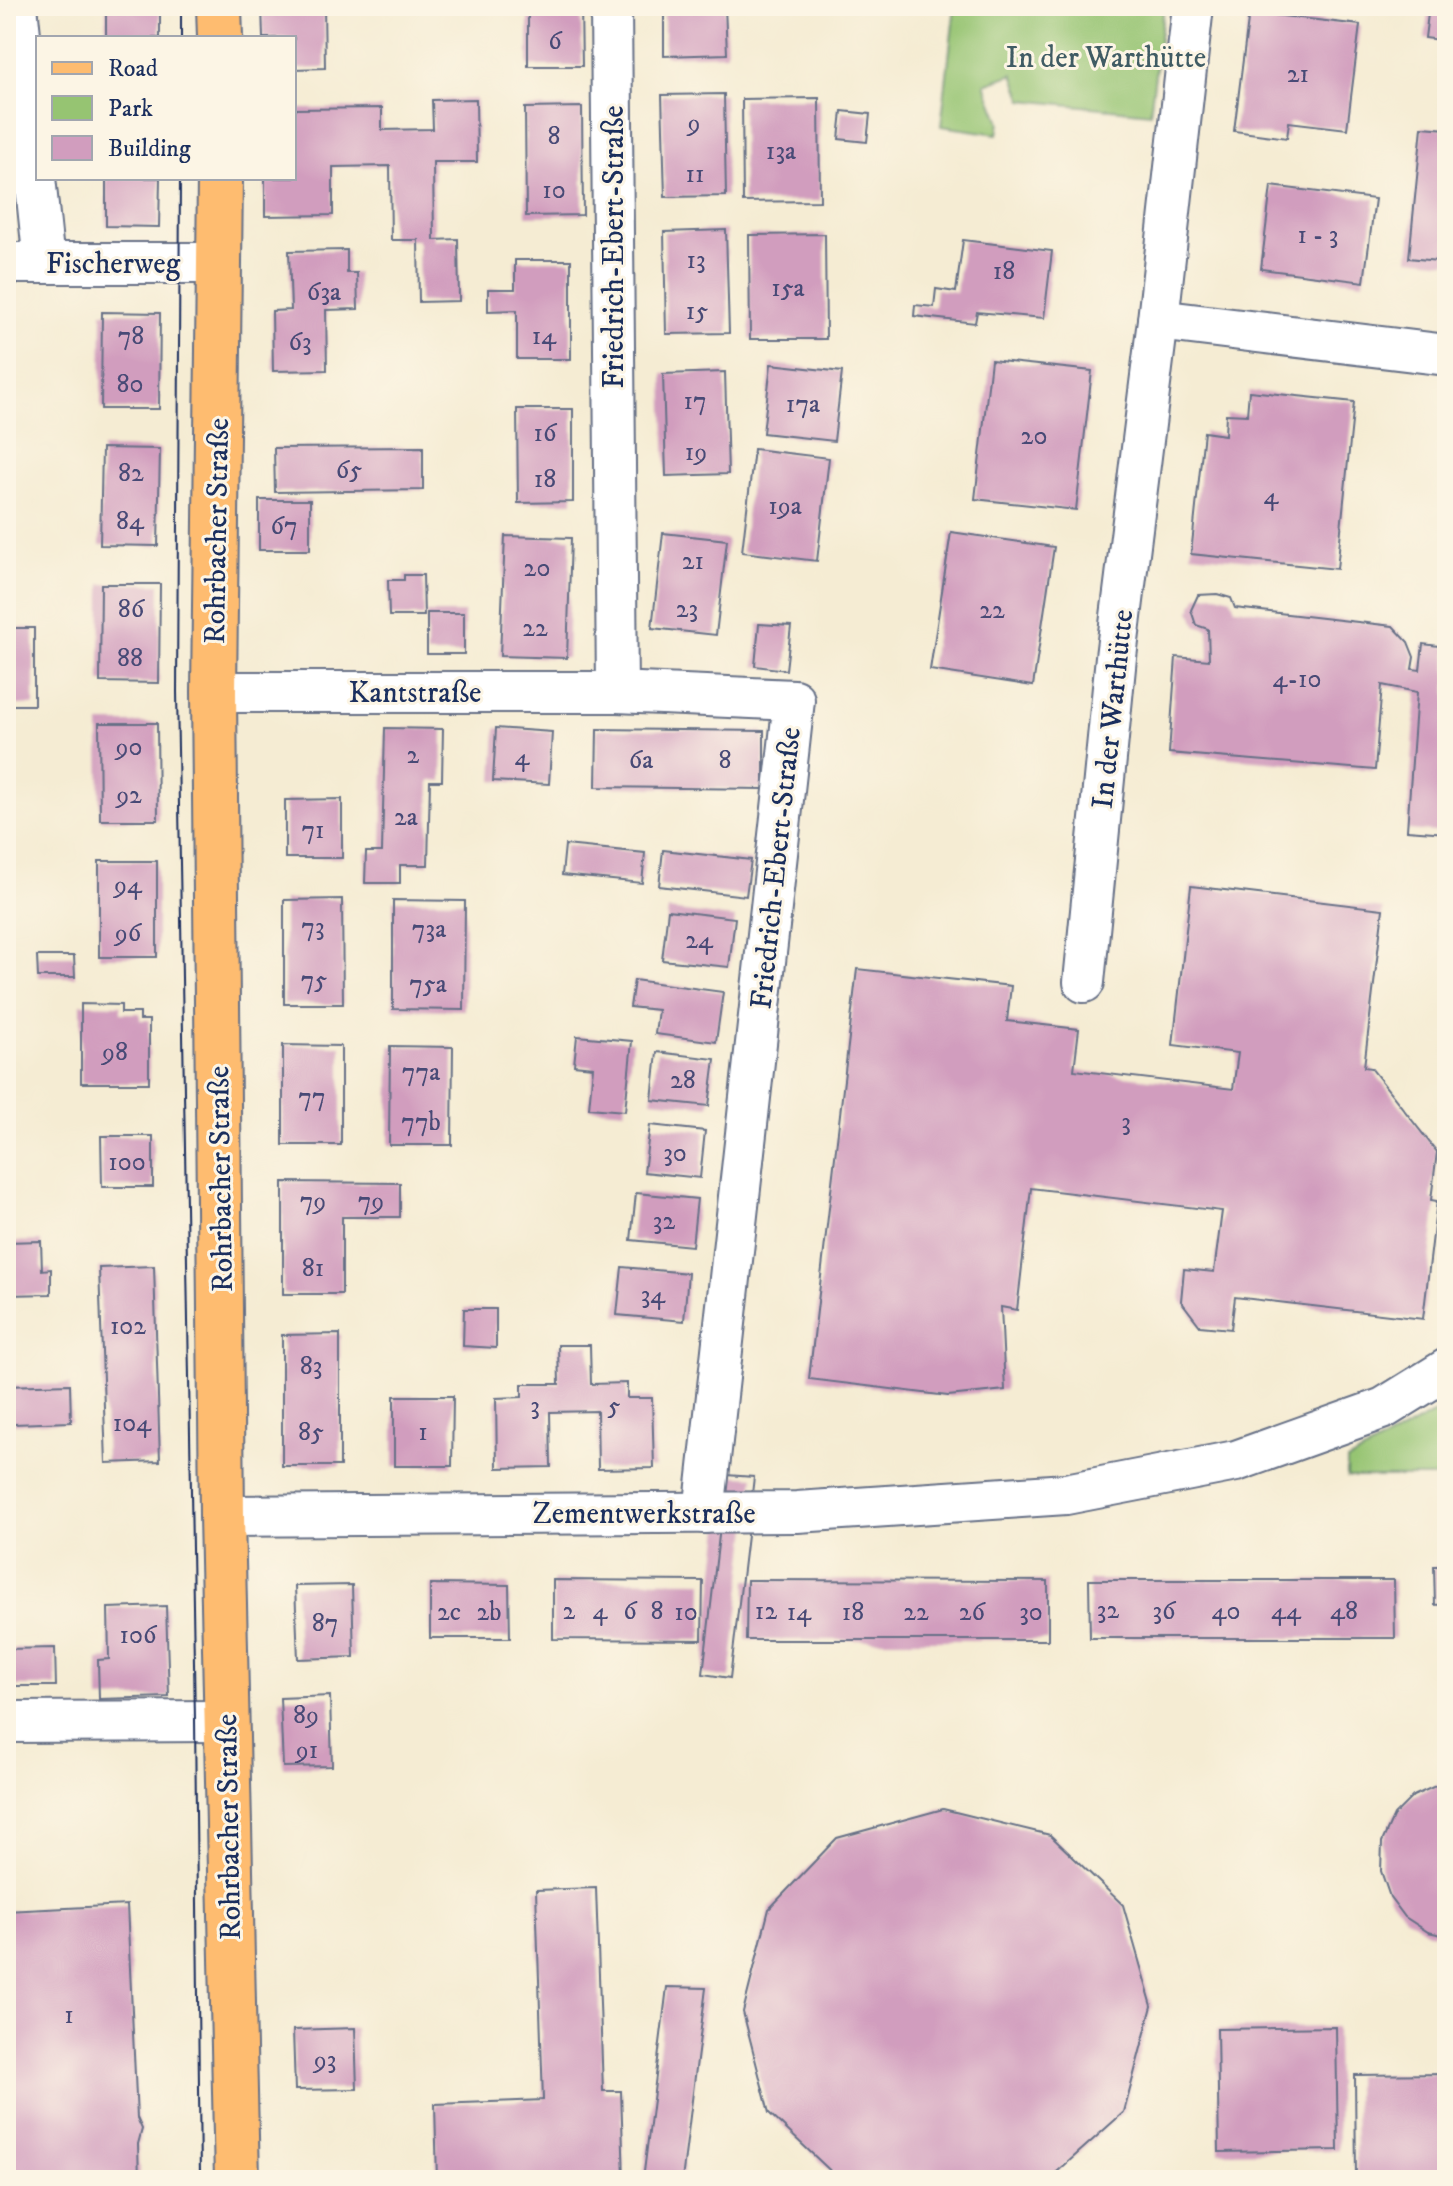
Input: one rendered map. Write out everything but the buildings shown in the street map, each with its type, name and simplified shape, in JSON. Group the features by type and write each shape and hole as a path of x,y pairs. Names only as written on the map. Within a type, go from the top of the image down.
{"main road":[{"path":"219,6 220,36"},
{"name":"Rohrbacher Straße","path":"220,180 214,692 222,1516 237,2180"}],"street":[{"path":"17,6 25,263"},
{"name":"Friedrich-Ebert-Straße","path":"611,6 617,692 794,700 704,1513"},
{"name":"In der Warthütte","path":"1084,982 1116,657 1193,6"},
{"name":"Fischerweg","path":"25,263 219,263"},
{"path":"1158,320 1447,355"},
{"name":"Kantstraße","path":"214,692 617,692"},
{"name":"Zementwerkstraße","path":"222,1516 797,1512 1066,1494 1236,1461 1384,1408 1447,1369"},
{"path":"6,1722 226,1721"}],"green space":[{"name":"In der Warthütte","path":"955,6 1164,7 1150,113 1023,100 1013,74 985,84 1000,122 998,134 941,126"},
{"path":"1447,1406 1447,1477 1347,1477 1347,1461"}],"tram line":[{"path":"181,6 181,36"},
{"path":"180,180 177,692 200,2180"}]}
